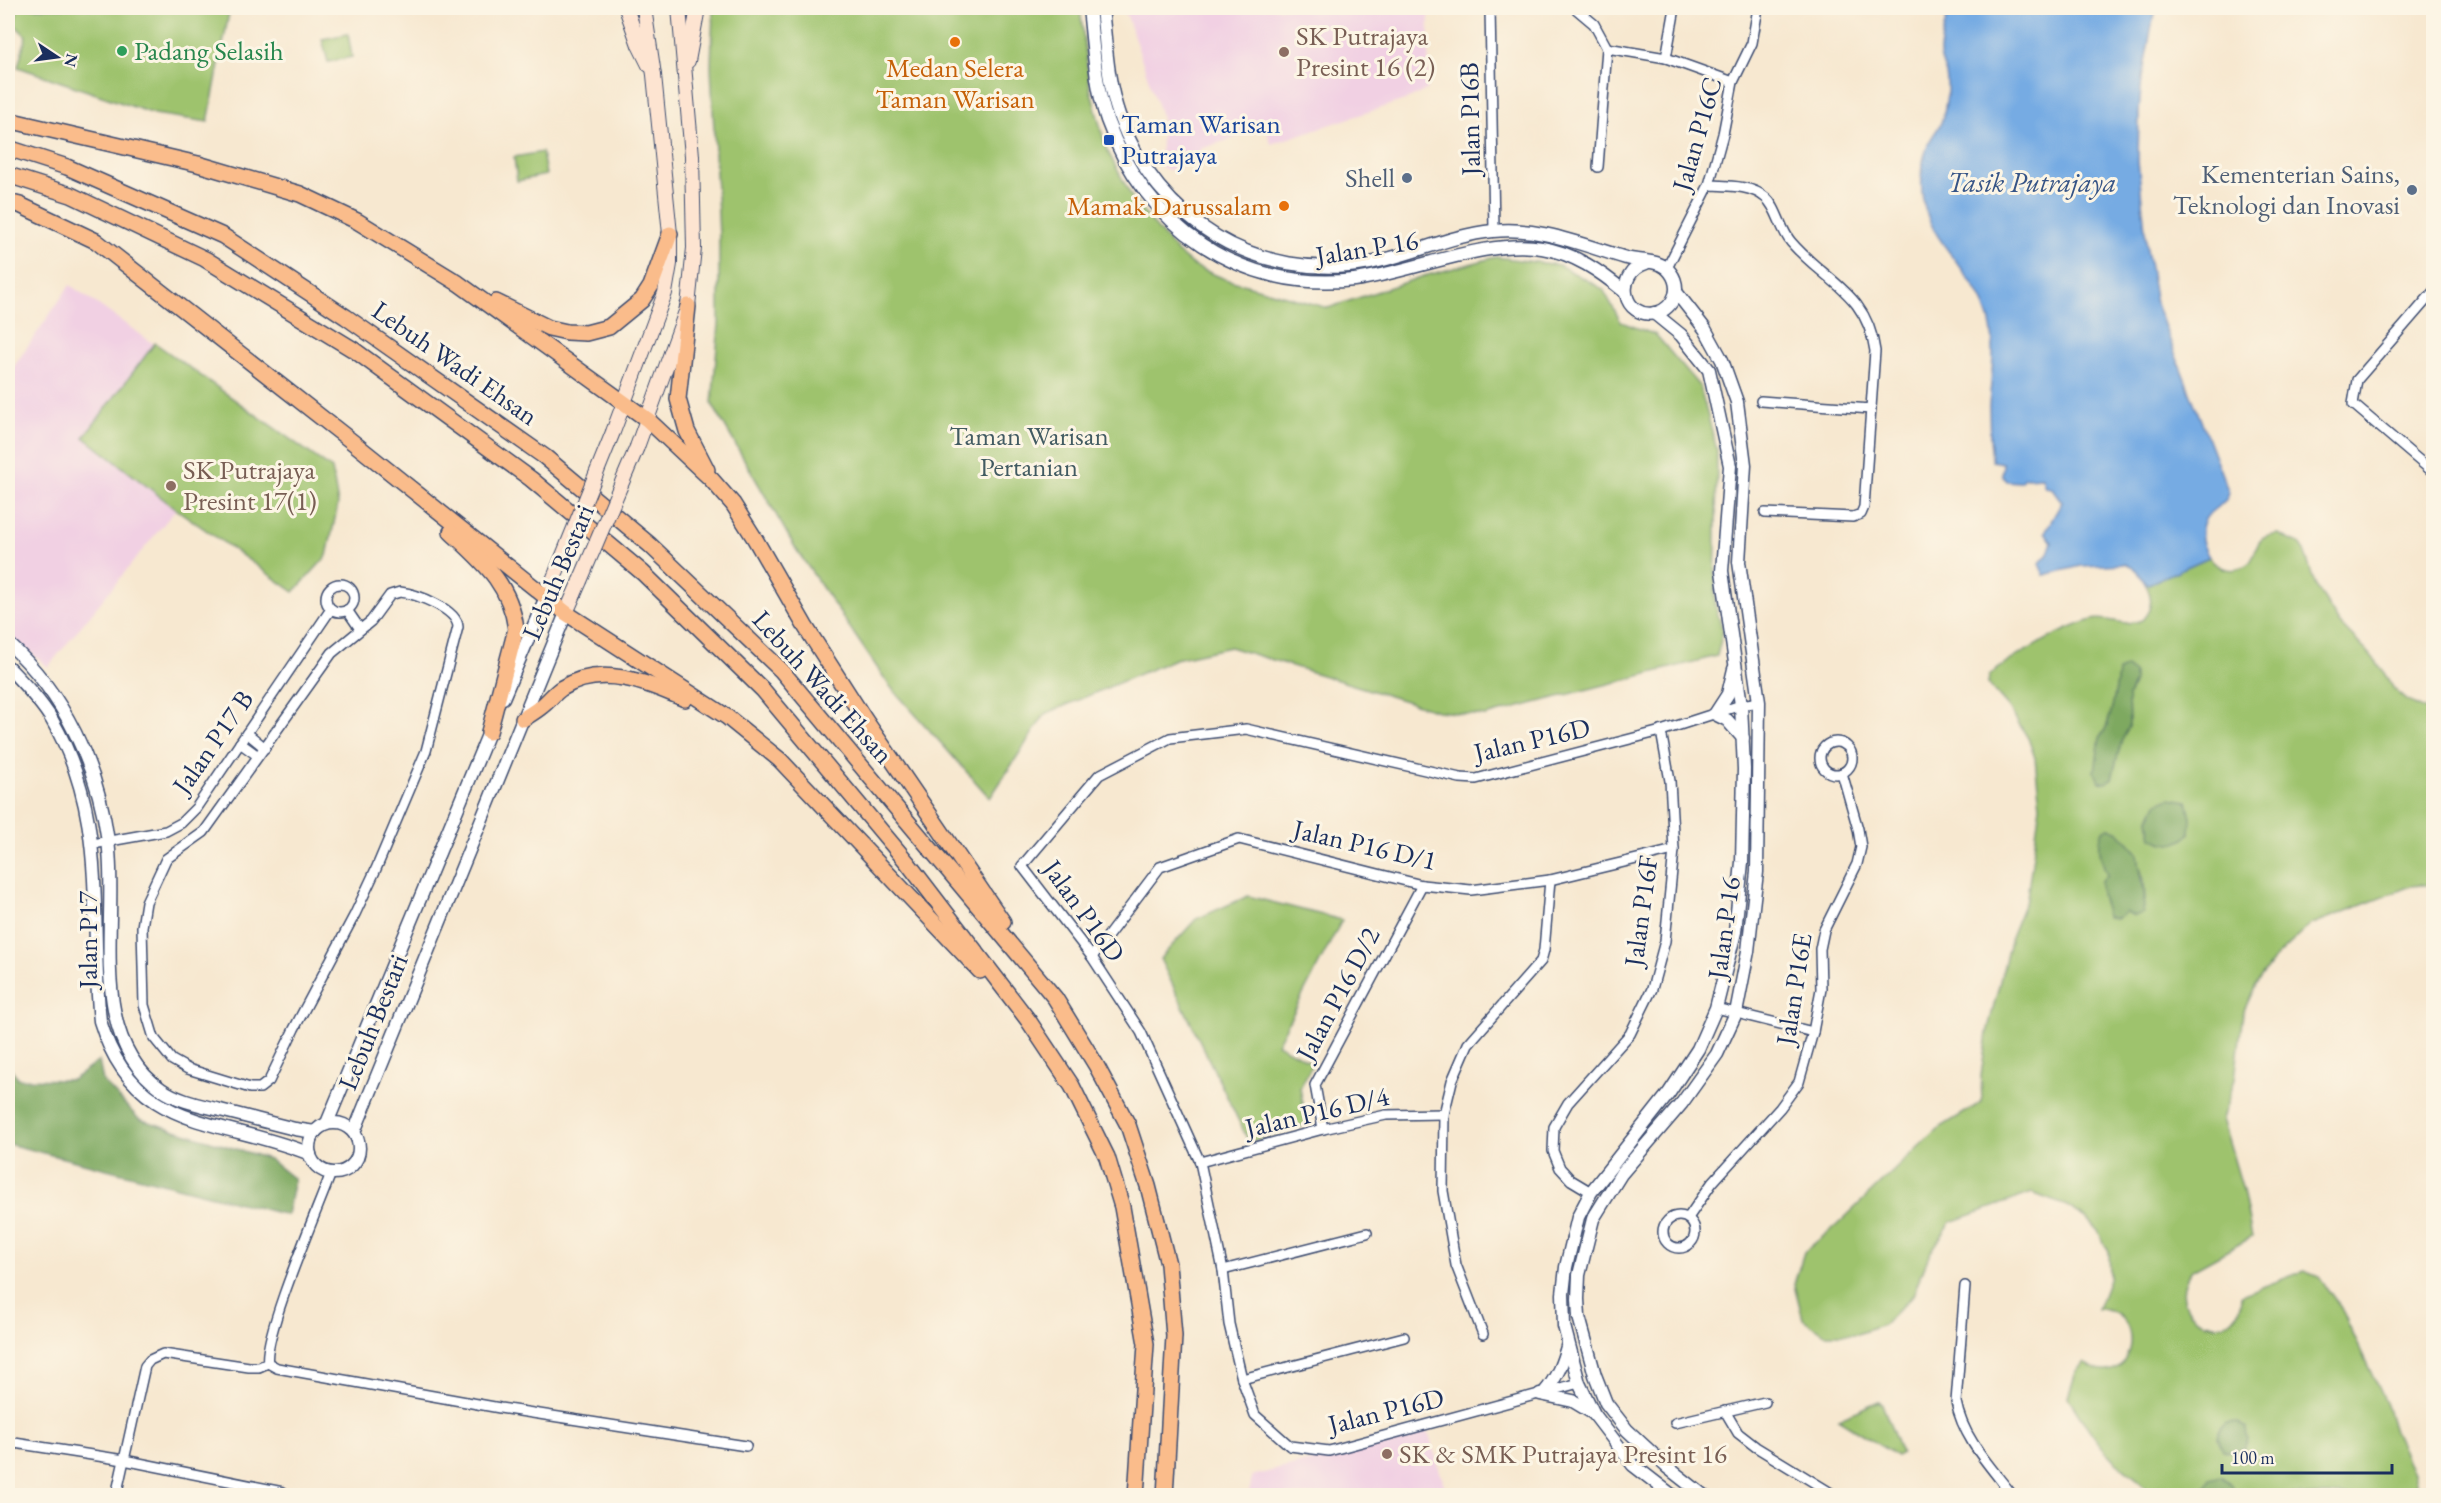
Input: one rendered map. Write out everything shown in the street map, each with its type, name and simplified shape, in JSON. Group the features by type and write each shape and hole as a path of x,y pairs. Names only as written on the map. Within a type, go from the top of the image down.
{"main road":[{"path":"627,8 639,45 654,75"},
{"name":"Lebuh Bestari","path":"546,597 613,432 665,293 670,264 670,234 654,75 644,8"},
{"name":"Lebuh Bestari","path":"566,613 648,420 688,306 694,237 692,156 678,8"},
{"path":"685,78 698,8"},
{"path":"8,120 198,164 300,194 357,221 458,283 648,420 711,479 733,504 804,626 865,720 1055,998"},
{"name":"Lebuh Wadi Ehsan","path":"8,148 67,166 223,236 346,317 545,457 650,545 781,670 1055,998 1096,1065 1128,1125 1148,1186 1168,1264 1174,1336 1165,1496"},
{"name":"Lebuh Wadi Ehsan","path":"8,175 71,195 206,259 354,350 531,479 643,573 764,690 907,862 1028,1020 1072,1086 1107,1157 1122,1207 1146,1344 1136,1496"},
{"path":"8,202 20,205 96,241 566,613 727,717 780,760 920,910 1028,1020"},
{"path":"458,283 549,328 586,333 609,327 642,300 651,286 670,234"},
{"path":"688,306 678,399 687,430 711,479"},
{"path":"350,440 491,569 510,600 516,629 489,732"},
{"path":"523,719 542,706 561,688 581,679 600,675 643,681 727,717"}],"street":[{"name":"Jalan P 16","path":"1089,8 1100,89 1107,120 1121,149 1141,185 1170,217 1199,244 1217,256 1274,276 1309,282 1355,280 1504,247 1542,248 1582,261 1605,275 1625,292 1632,306 1654,314 1681,335 1709,369 1730,466 1722,571 1736,662 1743,738 1742,862 1735,932 1716,1008 1698,1049 1669,1093 1591,1192 1578,1217 1566,1267 1563,1294 1564,1326 1579,1383 1594,1414 1633,1465 1672,1496"},
{"name":"Jalan P 16","path":"1102,8 1112,87 1119,114 1131,144 1151,178 1192,219 1220,240 1265,258 1321,266 1371,263 1457,238 1494,230 1548,233 1646,262 1654,262 1667,268 1675,283 1676,292 1711,339 1722,360 1737,402 1745,465 1739,562 1759,702 1757,872 1748,951 1736,1013 1717,1054 1682,1103 1621,1174 1593,1219 1579,1275 1578,1299 1594,1375 1606,1403 1627,1430 1667,1467 1704,1496"},
{"name":"Jalan P16B","path":"1490,8 1494,230"},
{"path":"1575,8 1594,24 1607,48 1598,167"},
{"path":"1666,58 1675,8"},
{"name":"Jalan P16C","path":"1667,268 1709,185 1733,82 1752,43 1758,8"},
{"path":"1607,48 1666,58 1733,82"},
{"path":"1709,185 1747,188 1767,198 1791,241 1857,303 1870,326 1875,351 1864,507 1861,514 1853,517 1765,513"},
{"path":"1625,292 1628,276 1632,270 1646,262"},
{"path":"2433,291 2357,380 2353,404 2433,473"},
{"path":"1654,314 1668,306 1676,292"},
{"path":"1761,401 1871,409"},
{"path":"339,585 348,587 353,595 352,603 347,610 339,612 331,609 326,596 331,588 339,585"},
{"path":"400,592 445,608 455,616 458,627 426,751 355,914 269,1081 256,1089 188,1070 162,1051 154,1038 144,1011 142,927 146,902 166,859 204,832 332,653 360,629 371,621 390,595 400,592"},
{"name":"Lebuh Bestari","path":"327,1124 546,597"},
{"name":"Jalan P17 B","path":"93,843 166,831 181,823 196,808 331,609"},
{"path":"347,610 360,629"},
{"name":"Lebuh Bestari","path":"354,1132 566,613"},
{"name":"Jalan P17","path":"8,643 34,669 55,695 80,743 99,798 108,841 111,878 112,1009 120,1037 131,1057 145,1076 172,1096 295,1129 315,1131"},
{"path":"1736,662 1728,694 1715,714 1727,720 1743,738"},
{"name":"Jalan P17","path":"8,667 31,691 51,719 72,761 86,808 93,843 100,1021 106,1042 129,1080 151,1100 184,1117 270,1139 310,1154"},
{"name":"Jalan P16D","path":"1579,1383 1329,1451 1290,1446 1255,1415 1242,1379 1229,1324 1223,1270 1200,1162 1141,1032 1092,957 1022,866 1099,776 1170,738 1246,729 1461,778 1476,779 1661,731 1741,705 1759,702"},
{"name":"Jalan P16F","path":"1591,1192 1570,1180 1560,1168 1553,1151 1554,1127 1568,1103 1630,1034 1652,989 1665,941 1674,850 1670,781 1661,731"},
{"path":"247,733 265,748"},
{"path":"240,743 258,756"},
{"name":"Jalan P16E","path":"1688,1218 1712,1183 1780,1108 1799,1082 1814,1032 1821,990 1820,949 1824,930 1857,864 1861,847 1842,773"},
{"name":"Jalan P16 D/1","path":"1092,957 1160,867 1239,839 1422,885 1471,890 1550,880 1674,850"},
{"path":"1483,1334 1456,1264 1443,1191 1444,1114 1452,1081 1468,1044 1541,962 1550,880"},
{"name":"Jalan P16 D/2","path":"1323,1130 1315,1085 1422,885"},
{"path":"1716,1008 1814,1032"},
{"name":"Jalan P16 D/4","path":"1200,1162 1386,1115 1444,1114"},
{"path":"337,1122 346,1126 354,1132 359,1145 355,1161 346,1169 331,1173 317,1166 310,1154 309,1146 315,1131 327,1124 337,1122"},
{"path":"331,1173 281,1303 268,1343 266,1355 268,1363 277,1368 607,1425 746,1446"},
{"path":"1223,1270 1367,1233"},
{"path":"1965,1286 1956,1402 1958,1416 1965,1432 2013,1496"},
{"path":"1242,1379 1404,1337"},
{"path":"1569,1343 1554,1380 1542,1393 1573,1401 1594,1414"},
{"path":"1588,1348 1586,1371 1579,1383 1606,1403"},
{"path":"116,1496 145,1366 150,1360 163,1354 249,1367 259,1367 268,1363"},
{"path":"1675,1423 1765,1402"},
{"path":"1725,1411 1738,1433 1756,1447 1836,1496"},
{"path":"8,1442 124,1460 283,1492"},
{"path":"1667,1467 1694,1496"}],"shaded area":[{"name":"SK Putrajaya Presint 16 (2)","path":"1121,8 1429,8 1428,89 1411,98 1271,144 1266,128 1200,149 1204,161 1169,170 1161,167 1160,161 1162,119 1127,16"},
{"name":"SK Putrajaya Presint 17(1)","path":"70,285 332,469 338,504 327,556 294,592 176,509 48,667 8,634 8,375"},
{"name":"SK & SMK Putrajaya Presint 16","path":"1428,1431 1447,1495 1249,1495 1252,1476"}],"green space":[{"name":"Padang Selasih","path":"18,8 230,8 208,122 154,114 18,67 26,36 14,24"},
{"name":"Taman Warisan Pertanian","path":"713,8 1080,8 1090,88 1106,148 1134,201 1177,252 1194,266 1225,279 1328,308 1424,276 1496,257 1559,265 1603,289 1621,322 1656,335 1700,387 1717,450 1715,605 1723,631 1717,656 1485,716 1438,711 1230,647 1175,659 1045,714 990,798 889,685 796,549 712,404 719,324 719,237 711,67"},
{"path":"348,34 352,57 328,62 322,39"},
{"path":"542,152 546,175 517,181 514,157"},
{"path":"155,343 332,469 338,504 327,556 294,592 176,509 84,437"},
{"path":"2278,534 2299,544 2304,551 2316,586 2339,623 2377,662 2394,689 2408,701 2433,713 2433,884 2411,886 2310,925 2272,961 2257,982 2243,1013 2235,1079 2222,1119 2243,1190 2252,1237 2192,1270 2184,1286 2185,1301 2192,1313 2203,1321 2215,1325 2228,1323 2237,1313 2241,1295 2304,1271 2319,1277 2341,1308 2386,1405 2394,1431 2413,1472 2418,1495 2232,1495 2234,1491 2205,1488 2208,1495 2150,1495 2136,1478 2104,1449 2068,1397 2076,1372 2084,1362 2100,1370 2113,1370 2123,1362 2129,1350 2130,1336 2125,1323 2115,1313 2098,1309 2110,1277 2109,1252 2098,1231 2085,1217 2067,1206 2032,1193 1951,1222 1930,1253 1913,1295 1883,1325 1857,1334 1825,1334 1803,1319 1794,1284 1804,1252 1837,1225 1936,1130 1982,1102 1981,1076 1987,1033 2011,937 2027,897 2040,806 2035,758 2028,738 2009,708 1988,684 1989,676 2024,652 2080,624 2098,619 2129,623 2142,620 2150,604 2150,595 2146,585 2209,557 2222,568 2239,569 2250,562 2261,540","holes":["2118,672 2134,681 2128,696 2129,727 2121,742 2112,778 2099,750 2100,737 2107,725 2112,707","2109,828 2119,833 2138,853 2144,880 2145,901 2126,912 2101,882 2107,876"]},
{"path":"2126,667 2134,673 2134,681 2128,696 2129,727 2121,742 2112,778 2106,783 2099,782 2095,772 2100,737 2110,716 2118,671"},
{"path":"2170,798 2187,801 2191,817 2190,834 2172,844 2152,838 2149,820 2157,803"},
{"path":"2109,828 2119,832 2138,853 2144,890 2143,913 2134,916 2126,912 2117,918 2107,917 2101,895 2101,882 2107,875 2100,847 2103,830"},
{"path":"1248,896 1342,920 1277,1044 1313,1063 1300,1088 1307,1125 1249,1142 1160,959 1196,919"},
{"path":"99,1061 103,1081 139,1119 269,1159 294,1179 287,1215 8,1144 8,1065 19,1079 72,1080"},
{"path":"1879,1401 1901,1453 1897,1456 1838,1419"},
{"path":"2238,1422 2247,1427 2248,1439 2244,1448 2232,1452 2223,1450 2218,1438 2220,1428 2227,1423"},
{"path":"2221,1476 2232,1486 2232,1495 2208,1495 2205,1488 2210,1479"}],"water":[{"name":"Tasik Putrajaya","path":"1948,8 2155,8 2142,78 2139,111 2138,162 2147,249 2156,304 2229,493 2226,500 2210,513 2203,524 2203,543 2209,557 2146,585 2137,570 2125,564 2081,566 2044,575 2039,564 2048,554 2052,542 2045,532 2062,502 2052,488 2045,487 2042,477 2024,478 2020,482 2006,481 2002,476 2003,463 1992,461 1989,407 1993,347 1987,312 1971,281 1932,225 1925,210 1922,193 1925,154 1930,140 1941,123 1946,103 1947,79 1940,52"}],"place":[{"name":"Medan Selera Taman Warisan","path":"955,42"},
{"name":"Padang Selasih","path":"122,51"},
{"name":"SK Putrajaya Presint 16 (2)","path":"1284,52"},
{"name":"Taman Warisan Putrajaya","path":"1109,140"},
{"name":"Shell","path":"1407,178"},
{"name":"Kementerian Sains, Teknologi dan Inovasi","path":"2412,190"},
{"name":"Mamak Darussalam","path":"1284,206"},
{"name":"SK Putrajaya Presint 17(1)","path":"171,486"},
{"name":"SK & SMK Putrajaya Presint 16","path":"1387,1454"}]}
